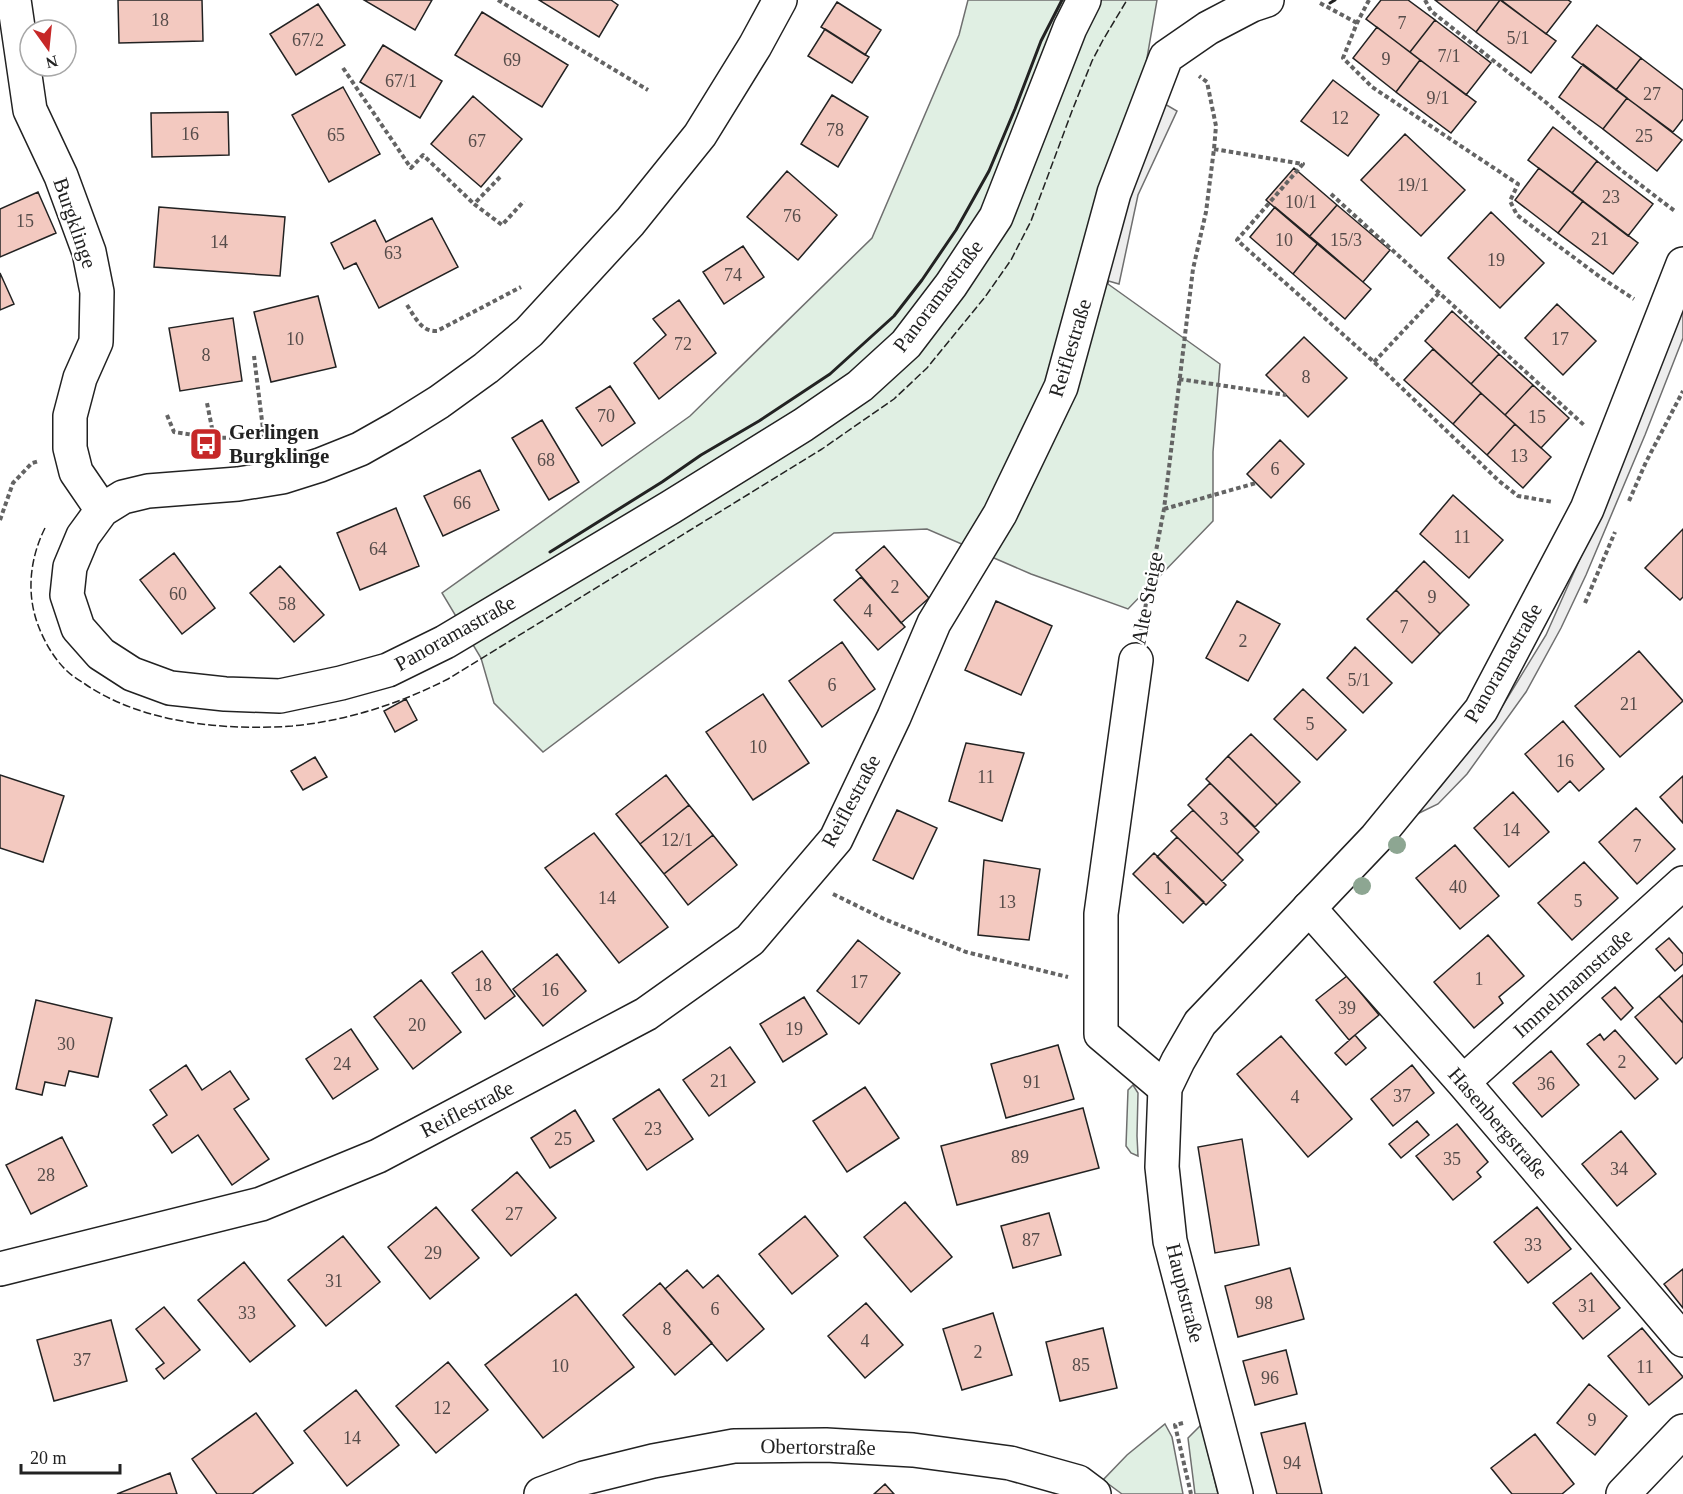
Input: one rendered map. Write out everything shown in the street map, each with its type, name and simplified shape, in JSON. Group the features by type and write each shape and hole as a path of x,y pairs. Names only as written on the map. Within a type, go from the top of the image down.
{"street":[{"name":"Burgklinge","path":"14,0 30,110 61,176 89,252 97,292 96,342 80,378 70,416 70,448 76,472 102,510"},
{"name":"Panoramastraße","path":"780,0 755,46 700,135 630,222 529,332 476,375 399,427 360,449 320,465 282,477 238,484 148,491 123,497 102,510 83,536 70,567 67,594 78,628 101,654 132,674 171,688 225,694 280,696 388,670 445,642 803,425 860,386 906,344 951,285 996,217 1070,28 1084,0"},
{"name":"Reiflestraße","path":"0,1269 261,1204 378,1156 646,1014 750,940 836,839 894,717 934,623 1000,514 1061,387 1113,193 1166,57 1208,27 1267,0"},
{"name":"Panoramastraße","path":"1165,1088 1200,1023 1376,838 1481,710 1587,509 1683,264"},
{"name":"Alte Steige","path":"1136,660 1101,914 1101,1034 1165,1088"},
{"name":"Immelmannstraße","path":"1463,1082 1683,883"},
{"name":"Hasenbergstraße","path":"1309,909 1463,1082 1683,1340"},
{"name":"Hauptstraße","path":"1165,1088 1162,1167 1170,1241 1236,1494"},
{"path":"1623,1494 1683,1431"},
{"name":"Obertorstraße","path":"541,1494 584,1478 653,1461 734,1446 826,1445 913,1450 1010,1463 1078,1482 1094,1494"}],"path":[{"path":"498,0 648,90"},
{"path":"1369,0 1342,58 1372,87 1518,184 1510,201 1517,214 1600,277 1640,303"},
{"path":"1425,0 1431,11 1548,104 1621,170 1676,212"},
{"path":"1320,3 1357,23"},
{"path":"343,68 411,168 423,155 474,204 502,225 524,201"},
{"name":"Alte Steige","path":"1136,660 1164,509 1193,269 1206,212 1214,149 1216,126 1207,82"},
{"path":"1214,149 1303,164 1237,240 1374,362 1499,481 1518,496 1560,503"},
{"path":"474,204 500,177"},
{"path":"1331,194 1590,430"},
{"path":"407,305 423,327 430,331 437,331 521,288"},
{"path":"1374,362 1439,293"},
{"path":"167,416 174,432 214,438 264,437 254,356"},
{"path":"1179,379 1286,395"},
{"path":"1627,505 1646,462 1683,391"},
{"path":"207,403 214,438"},
{"path":"0,520 13,483 32,464 70,448"},
{"path":"1164,509 1256,483"},
{"path":"1585,603 1618,527"},
{"path":"802,878 884,919 966,952 1101,985"}],"green space":[{"path":"968,0 1157,0 1108,284 1220,364 1213,452 1213,521 1128,609 1031,574 927,529 834,533 543,752 494,703 481,658 442,593 690,416 872,238 959,35"},
{"path":"1133,1085 1138,1093 1138,1156 1131,1153 1126,1146 1128,1090"},
{"path":"1165,1424 1172,1437 1183,1494 1122,1494 1103,1480 1127,1455"},
{"path":"1201,1425 1218,1494 1195,1494 1188,1438"}],"shaded area":[{"path":"1158,100 1177,111 1138,195 1119,284 1098,278"},
{"path":"1683,307 1683,338 1645,435 1561,628 1526,692 1467,774 1438,804 1413,816 1441,786 1500,710 1546,635 1595,525"}],"building":[{"path":"118,0 202,0 203,41 119,43"},
{"path":"364,0 432,0 415,30"},
{"path":"539,0 611,0 618,5 599,37"},
{"path":"1381,0 1408,0 1435,20 1410,52 1366,19"},
{"path":"1435,0 1500,0 1476,32"},
{"path":"1500,0 1556,41 1531,73 1476,32"},
{"path":"1501,0 1568,0 1571,2 1546,34"},
{"path":"837,2 881,30 865,55 821,27"},
{"path":"318,4 345,45 296,75 270,34"},
{"path":"482,12 568,65 542,107 455,55"},
{"path":"1435,20 1491,63 1466,95 1410,52"},
{"path":"1597,25 1641,58 1616,90 1572,57"},
{"path":"1377,27 1420,60 1396,92 1353,58"},
{"path":"825,29 869,57 852,83 808,56"},
{"path":"383,45 442,81 420,118 360,82"},
{"path":"1641,58 1683,90 1683,119 1673,132 1616,90"},
{"path":"1420,60 1476,102 1451,133 1396,92"},
{"path":"1583,64 1627,98 1603,129 1559,97"},
{"path":"1333,80 1379,115 1348,156 1301,121"},
{"path":"343,87 380,154 329,182 292,115"},
{"path":"832,95 868,117 838,167 801,144"},
{"path":"473,96 522,139 481,187 431,144"},
{"path":"1627,98 1682,140 1657,171 1603,129"},
{"path":"228,112 229,155 152,157 151,113"},
{"path":"1553,127 1597,161 1572,193 1528,160"},
{"path":"1405,134 1465,190 1421,236 1361,180"},
{"path":"1597,161 1653,204 1628,236 1572,193"},
{"path":"1294,168 1337,205 1309,237 1266,200"},
{"path":"1539,168 1583,201 1558,233 1515,200"},
{"path":"787,171 837,215 798,260 747,217"},
{"path":"38,192 56,233 0,257 0,209"},
{"path":"1583,201 1638,243 1613,274 1558,233"},
{"path":"1337,205 1390,250 1363,282 1309,237"},
{"path":"159,207 285,217 280,276 154,267"},
{"path":"1275,207 1318,243 1293,274 1250,237"},
{"path":"1491,212 1544,263 1500,308 1448,258"},
{"path":"432,218 458,267 379,308 356,263 344,269 331,243 375,220 386,242"},
{"path":"1318,243 1371,289 1345,319 1293,274"},
{"path":"743,246 764,277 724,304 703,272"},
{"path":"0,273 14,304 0,310"},
{"path":"318,296 336,367 271,382 254,312"},
{"path":"679,300 716,353 659,399 634,363 666,335 653,319"},
{"path":"1557,304 1596,341 1563,375 1525,338"},
{"path":"1452,311 1499,354 1471,384 1425,341"},
{"path":"233,318 242,381 180,391 169,328"},
{"path":"1304,337 1347,378 1308,417 1266,375"},
{"path":"1433,349 1481,393 1453,424 1404,380"},
{"path":"1499,354 1533,385 1505,415 1471,384"},
{"path":"1533,385 1569,418 1541,448 1505,415"},
{"path":"610,386 635,423 602,446 576,408"},
{"path":"1481,393 1515,424 1487,455 1453,424"},
{"path":"542,420 579,482 549,500 512,438"},
{"path":"1515,424 1551,457 1523,488 1487,455"},
{"path":"1280,440 1304,464 1271,498 1247,474"},
{"path":"480,470 499,510 443,536 424,496"},
{"path":"1453,495 1503,540 1469,578 1420,534"},
{"path":"396,508 419,566 360,590 337,533"},
{"path":"1683,529 1683,597 1680,600 1645,568"},
{"path":"884,546 929,598 901,623 856,570"},
{"path":"174,553 215,608 182,634 140,580"},
{"path":"1424,561 1469,605 1440,634 1396,590"},
{"path":"280,566 324,615 294,642 250,593"},
{"path":"861,577 905,627 878,650 834,600"},
{"path":"1396,590 1440,634 1412,663 1367,619"},
{"path":"996,601 1052,626 1021,695 965,670"},
{"path":"1237,601 1280,624 1248,681 1206,658"},
{"path":"842,642 875,689 822,727 789,681"},
{"path":"1355,647 1392,683 1363,713 1327,678"},
{"path":"1639,651 1683,701 1620,757 1575,706"},
{"path":"1303,689 1346,730 1317,760 1274,719"},
{"path":"763,694 809,763 753,800 706,732"},
{"path":"406,699 417,720 395,732 384,711"},
{"path":"1563,721 1604,769 1579,791 1570,781 1558,792 1525,754"},
{"path":"1251,734 1300,782 1277,805 1228,756"},
{"path":"966,743 1024,753 1002,821 949,801"},
{"path":"1228,756 1277,805 1255,827 1206,779"},
{"path":"315,757 327,777 303,790 291,771"},
{"path":"0,775 64,796 43,862 0,848"},
{"path":"666,775 689,805 640,844 616,814"},
{"path":"1683,776 1683,823 1660,797"},
{"path":"1210,783 1259,832 1237,854 1188,805"},
{"path":"1513,792 1549,832 1509,867 1474,828"},
{"path":"689,805 713,835 664,874 640,844"},
{"path":"1636,808 1675,849 1637,884 1599,842"},
{"path":"897,810 937,828 913,879 873,860"},
{"path":"1193,810 1243,860 1222,881 1171,831"},
{"path":"594,833 668,927 619,963 545,868"},
{"path":"713,835 737,865 688,905 664,874"},
{"path":"1177,837 1226,885 1206,905 1157,857"},
{"path":"1455,845 1499,896 1460,929 1416,878"},
{"path":"1154,853 1204,902 1183,923 1133,874"},
{"path":"984,860 1040,869 1029,940 978,935"},
{"path":"1584,862 1618,898 1572,940 1538,903"},
{"path":"1488,935 1524,976 1499,997 1503,1003 1474,1028 1434,982"},
{"path":"1669,938 1683,954 1683,964 1675,971 1656,949"},
{"path":"858,940 900,973 859,1024 817,991"},
{"path":"482,951 515,996 485,1019 452,973"},
{"path":"557,954 586,991 543,1026 513,989"},
{"path":"1683,975 1683,1023 1659,996"},
{"path":"1347,976 1379,1015 1349,1040 1316,1000"},
{"path":"421,980 461,1032 413,1069 374,1017"},
{"path":"1615,987 1633,1008 1621,1020 1602,998"},
{"path":"1659,996 1683,1023 1683,1057 1676,1064 1635,1017"},
{"path":"804,997 827,1034 783,1062 760,1024"},
{"path":"36,1000 112,1018 98,1077 69,1071 65,1086 45,1082 42,1095 16,1089"},
{"path":"351,1029 378,1069 333,1099 306,1059"},
{"path":"1615,1030 1658,1079 1635,1099 1587,1044 1600,1034 1604,1040"},
{"path":"1355,1035 1366,1048 1346,1065 1335,1053"},
{"path":"1281,1036 1352,1119 1308,1157 1237,1074"},
{"path":"1058,1045 1074,1099 1006,1118 991,1064"},
{"path":"730,1047 755,1082 709,1116 683,1080"},
{"path":"1551,1051 1579,1085 1542,1117 1513,1083"},
{"path":"186,1065 202,1090 230,1071 249,1099 234,1109 269,1159 232,1185 198,1135 172,1153 153,1125 167,1115 150,1090"},
{"path":"1412,1065 1434,1093 1393,1126 1371,1099"},
{"path":"865,1087 899,1138 847,1172 813,1121"},
{"path":"659,1089 693,1139 647,1170 613,1119"},
{"path":"1083,1108 1099,1168 957,1205 941,1146"},
{"path":"575,1110 594,1141 550,1168 531,1138"},
{"path":"1417,1121 1429,1135 1401,1158 1389,1144"},
{"path":"1457,1124 1488,1162 1477,1172 1481,1177 1453,1200 1416,1156"},
{"path":"1621,1131 1656,1174 1617,1206 1582,1164"},
{"path":"62,1137 87,1186 31,1214 6,1165"},
{"path":"1242,1139 1259,1245 1215,1253 1198,1147"},
{"path":"517,1172 556,1218 511,1256 472,1210"},
{"path":"905,1202 952,1257 911,1292 864,1237"},
{"path":"436,1207 479,1258 430,1299 388,1247"},
{"path":"1537,1207 1571,1249 1528,1283 1494,1242"},
{"path":"1049,1213 1061,1255 1013,1268 1001,1226"},
{"path":"805,1216 838,1256 792,1294 759,1254"},
{"path":"343,1236 380,1282 326,1326 288,1280"},
{"path":"244,1262 295,1326 250,1362 198,1300"},
{"path":"1290,1268 1304,1319 1238,1337 1225,1286"},
{"path":"1683,1269 1683,1308 1664,1284"},
{"path":"687,1270 703,1288 718,1275 764,1329 727,1361 665,1289"},
{"path":"1591,1273 1620,1308 1583,1339 1553,1303"},
{"path":"660,1283 712,1343 675,1375 623,1315"},
{"path":"576,1294 634,1367 543,1438 485,1365"},
{"path":"866,1303 903,1345 865,1378 828,1336"},
{"path":"164,1307 200,1350 164,1379 156,1369 164,1363 136,1329"},
{"path":"993,1313 1012,1375 962,1390 943,1329"},
{"path":"111,1320 127,1381 54,1401 37,1340"},
{"path":"1103,1328 1117,1388 1060,1401 1046,1342"},
{"path":"1642,1328 1683,1377 1649,1405 1608,1356"},
{"path":"1286,1350 1297,1394 1255,1405 1243,1361"},
{"path":"448,1362 488,1410 436,1453 396,1406"},
{"path":"1589,1384 1627,1416 1595,1455 1557,1423"},
{"path":"356,1390 399,1445 347,1486 304,1431"},
{"path":"256,1413 293,1463 252,1494 217,1494 192,1459"},
{"path":"1305,1423 1322,1494 1277,1494 1261,1433"},
{"path":"1535,1434 1574,1484 1562,1494 1512,1494 1491,1468"},
{"path":"170,1473 177,1494 117,1494"},
{"path":"885,1484 894,1494 874,1494"}],"fence":[{"path":"45,528 36,551 31,576 34,613 43,637 58,661 71,675 107,697 132,708 184,722 239,727 292,726 312,724 372,710 448,679 822,449 894,399 927,368 985,297 1011,260 1031,221 1092,61 1127,0"}],"wall":[{"path":"550,552 830,374 894,316 956,230 989,171 1041,41 1062,0"},
{"path":"1330,3 1335,0"}],"place":[{"name":"Gerlingen Burgklinge","path":"206,444"}]}
